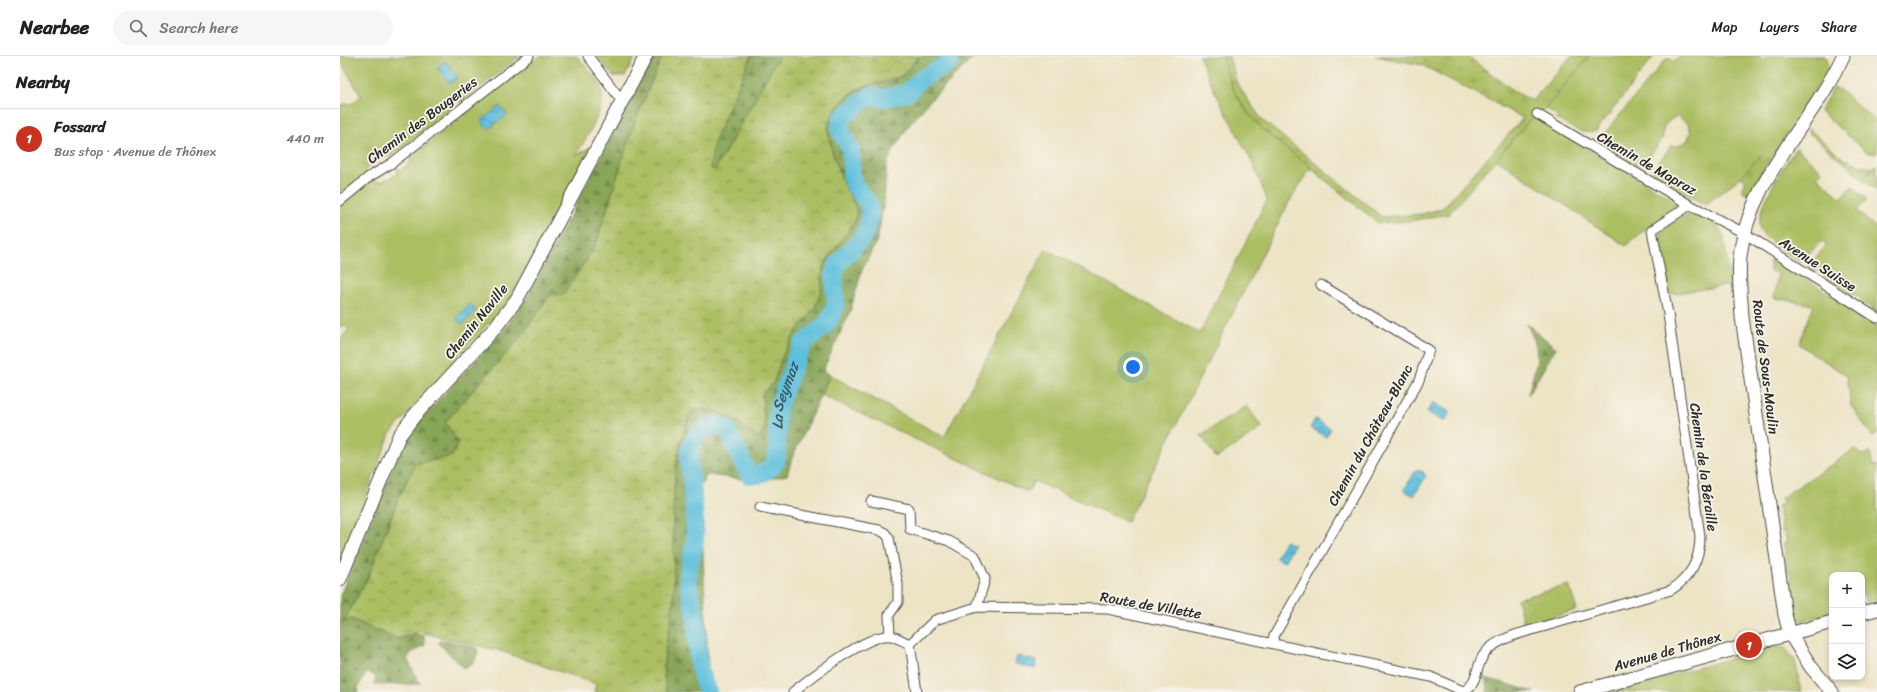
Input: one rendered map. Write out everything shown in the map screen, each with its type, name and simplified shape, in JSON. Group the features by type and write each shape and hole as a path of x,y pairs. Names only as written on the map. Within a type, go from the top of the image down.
{"main road":[{"name":"Chemin Naville","path":"340,579 399,436 414,416 494,329 517,299 646,56"},
{"name":"Route de Sous-Moulin","path":"1832,692 1811,667 1790,634 1785,615 1742,318 1740,257 1744,233 1758,195 1772,170 1821,96 1843,56"},
{"path":"1865,612 1877,609"},
{"name":"Avenue de Thônex","path":"1580,692 1829,623"}],"street":[{"name":"Chemin des Bougeries","path":"340,201 369,177 392,163 529,56"},
{"path":"588,56 622,101"},
{"name":"Chemin de Mapraz","path":"1537,114 1690,205 1744,233"},
{"name":"Chemin de la Béraille","path":"1499,642 1518,634 1666,592 1679,585 1688,577 1697,560 1700,547 1700,533 1668,314 1652,230 1690,205"},
{"name":"Avenue Suisse","path":"1744,233 1877,318"},
{"name":"Chemin du Château-Blanc","path":"1272,643 1274,636 1419,380 1429,350 1321,285"},
{"path":"872,501 909,509 910,529 949,541 975,556 985,580 977,607"},
{"path":"760,507 879,530 885,533 889,538 898,584 898,602 889,615 890,636"},
{"name":"Route de Villette","path":"910,644 936,620 977,607 1108,609 1431,678 1463,691 1467,690 1472,682 1482,656 1487,650 1499,642"},
{"path":"793,692 819,671 849,653 875,638 890,636 910,644 917,692"}],"green space":[{"path":"340,56 520,56 460,103 454,97 445,104 450,111 390,157 383,156 365,170 368,175 340,197 340,105 353,103 361,96 340,60"},
{"path":"540,56 577,56 599,83 602,91 600,110 591,130 576,155 591,147 510,299 390,434 340,561 340,340 349,329 344,325 340,330 340,204 372,180 380,182 397,175 398,167 401,170 411,162 409,158"},
{"path":"597,56 636,56 625,76 613,76"},
{"path":"654,56 662,56 632,129 595,247 563,295 550,295 519,339 445,422 458,442 452,456 415,464 398,499 369,575 346,617 397,639 416,634 424,636 425,645 411,653 407,659 420,684 373,685 376,677 367,672 358,687 359,692 340,692 340,596 402,446 421,419 504,330 528,296"},
{"path":"662,56 919,56 902,76 864,86 853,91 836,108 828,127 828,135 844,183 858,213 855,221 823,268 821,293 814,310 795,333 782,357 774,382 762,395 772,450 721,412 693,410 688,420 677,460 673,503 674,570 672,614 664,662 667,692 594,692 596,684 497,650 419,632 397,639 346,617 369,575 398,499 415,464 452,456 458,442 445,422 519,339 550,295 595,247 632,129"},
{"path":"751,56 779,56 715,170 710,168 714,142"},
{"path":"919,56 975,56 927,104 907,128 887,163 884,202 877,240 862,270 850,312 823,370 830,375 792,458 787,475 758,481 707,475 700,486 709,688 705,692 667,692 664,662 672,614 674,570 673,503 677,460 688,420 693,410 714,411 735,420 758,438 765,429 762,395 774,382 782,357 795,333 814,310 821,293 823,268 855,221 855,206 845,187 830,144 829,128 834,111 849,95 857,90 904,75"},
{"path":"1199,56 1223,56 1229,77 1244,108 1266,132 1311,167 1289,202 1127,522 1034,481 1028,492 821,395 830,375 944,437 1046,249 1200,333 1267,200 1254,166 1216,94"},
{"path":"1223,56 1229,56 1237,84 1262,120 1382,217 1422,214 1443,208 1523,118 1422,65 1375,56 1467,56 1517,93 1532,101 1571,56 1589,56 1546,108 1534,115 1449,214 1410,221 1378,223 1257,125 1235,94 1228,80"},
{"path":"1589,56 1654,56 1596,131 1586,132 1570,127 1556,119 1558,117 1546,108"},
{"path":"1679,56 1760,56 1763,59 1766,56 1825,56 1827,58 1828,69 1810,101 1768,162 1761,155 1741,177 1705,205 1655,176 1653,169 1672,145 1677,146 1687,141 1691,132 1688,124 1677,116 1670,120 1664,127 1663,138 1643,165 1634,165 1606,146 1604,134 1668,57 1674,62"},
{"path":"1833,88 1840,90 1877,122 1877,153 1868,153 1820,111"},
{"path":"1534,115 1675,201 1677,204 1675,211 1649,226 1626,246 1496,159"},
{"path":"1809,129 1846,161 1848,159 1857,164 1873,168 1863,179 1808,132"},
{"path":"1796,148 1822,171 1817,177 1841,198 1852,186 1867,199 1857,211 1877,229 1877,312 1864,303 1857,295 1850,294 1824,278 1823,274 1816,270 1812,271 1807,266 1827,245 1822,241 1800,262 1772,242 1762,233 1760,229 1759,221 1766,200 1785,164"},
{"path":"1761,154 1768,162 1748,196 1741,189 1746,181 1741,177"},
{"path":"1877,164 1877,191 1863,179"},
{"path":"1686,215 1697,216 1712,222 1720,229 1723,234 1731,285 1670,294 1660,254 1659,246 1661,233 1672,222"},
{"path":"1774,259 1877,324 1877,434 1873,437 1851,406 1847,376 1799,344 1814,305 1774,298 1778,273 1770,271 1770,261"},
{"path":"1527,324 1556,348 1528,395 1537,361 1536,345"},
{"path":"1247,406 1262,428 1216,458 1201,435"},
{"path":"1855,449 1861,455 1870,453 1873,466 1877,465 1877,599 1866,603 1865,572 1829,572 1829,614 1805,620 1799,620 1792,611 1789,581 1792,579 1789,571 1787,572 1784,544 1787,542 1785,532 1782,532 1778,506 1784,503 1781,498"},
{"path":"1569,585 1577,610 1524,625 1517,599"},
{"path":"441,640 476,647 478,652 474,663 465,669 438,643"},
{"path":"1775,646 1785,648 1795,660 1801,692 1612,692"},
{"path":"1483,677 1534,692 1487,692 1488,686"}],"water":[{"path":"445,61 458,77 450,84 437,68"},
{"path":"500,106 507,115 488,129 481,121"},
{"path":"470,304 476,310 462,325 456,319"},
{"path":"1433,402 1450,412 1444,422 1427,412"},
{"path":"1315,419 1331,429 1326,437 1310,428"},
{"path":"1416,470 1424,472 1423,474 1426,476 1414,496 1404,490"},
{"path":"1285,541 1294,545 1284,562 1276,558"},
{"path":"1017,656 1037,661 1035,669 1015,664"}],"waterway":[{"name":"La Seymaz","path":"708,692 699,664 695,614 688,583 689,568 695,539 694,508 689,457 692,443 701,431 707,427 713,425 720,426 727,429 749,475 759,475 763,473 772,467 777,460 778,407 797,356 804,343 827,324 836,305 834,276 837,265 861,239 867,229 870,212 868,203 855,186 852,178 851,149 840,130 841,119 861,102 871,96 886,98 908,92 921,79 948,64 950,56"}],"place":[{"name":"Fossard","path":"1749,645"}]}
